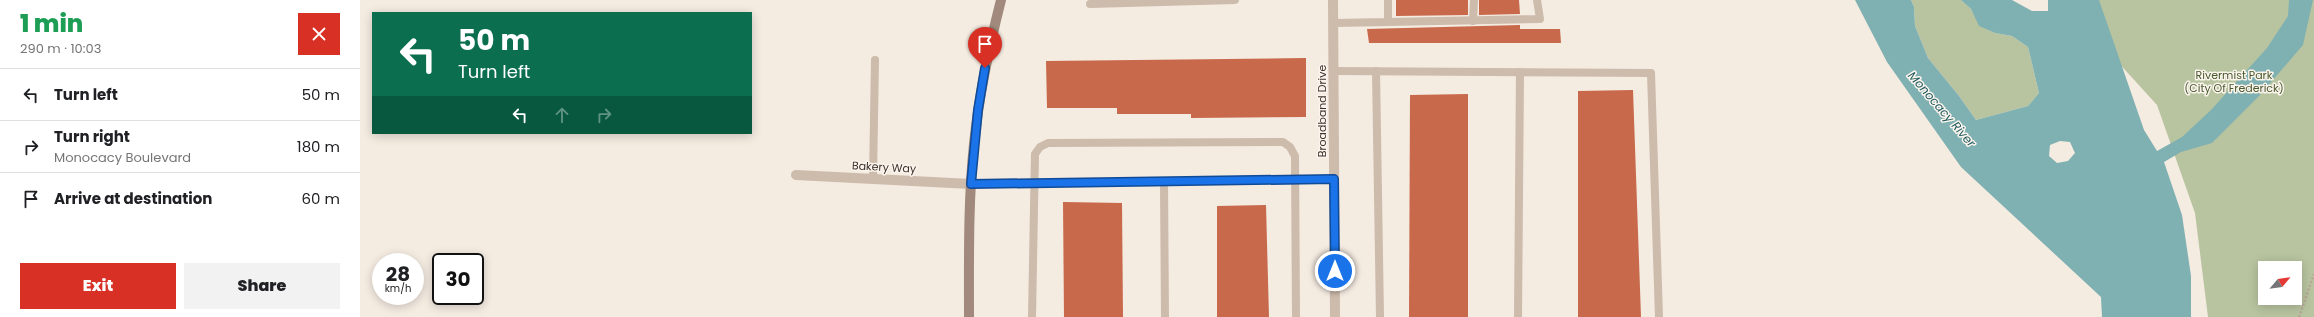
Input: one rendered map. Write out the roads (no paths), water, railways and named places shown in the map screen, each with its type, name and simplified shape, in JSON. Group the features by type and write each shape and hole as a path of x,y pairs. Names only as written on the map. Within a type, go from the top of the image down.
{"main road":[{"path":"969,317 971,184 980,95 1001,0"}],"street":[{"name":"Broadband Drive","path":"1333,0 1335,317"},
{"name":"Bakery Way","path":"796,175 971,184"}],"lane":[{"path":"1090,4 1235,0"},
{"path":"1388,0 1388,22"},
{"path":"1473,21 1474,0"},
{"path":"1333,23 1540,20 1537,0"},
{"path":"873,179 875,60"},
{"path":"1334,71 1651,73 1659,317"},
{"path":"1376,72 1380,317"},
{"path":"1518,317 1520,72"},
{"path":"1032,317 1035,154 1040,147 1048,144 1283,142 1290,146 1295,156 1296,317"},
{"path":"971,184 1334,179"},
{"path":"1164,181 1165,317"}],"water":[{"name":"Monocacy River","path":"1855,0 1911,0 1914,7 1915,26 1928,58 1959,96 1976,120 2028,106 2039,93 2028,47 2012,36 1995,33 1979,26 1971,9 1961,0 2012,0 2032,11 2048,11 2048,0 2099,0 2144,130 2157,151 2182,137 2211,110 2267,48 2288,16 2289,0 2313,0 2303,45 2259,96 2212,143 2181,152 2164,162 2182,215 2191,276 2191,317 2102,317 2101,297 1961,167 1887,62","holes":["2060,141 2070,142 2075,153 2068,161 2057,163 2049,156 2050,145"]}],"park label":[{"name":"Rivermist Park (City Of Frederick)","path":"2234,81"}]}
